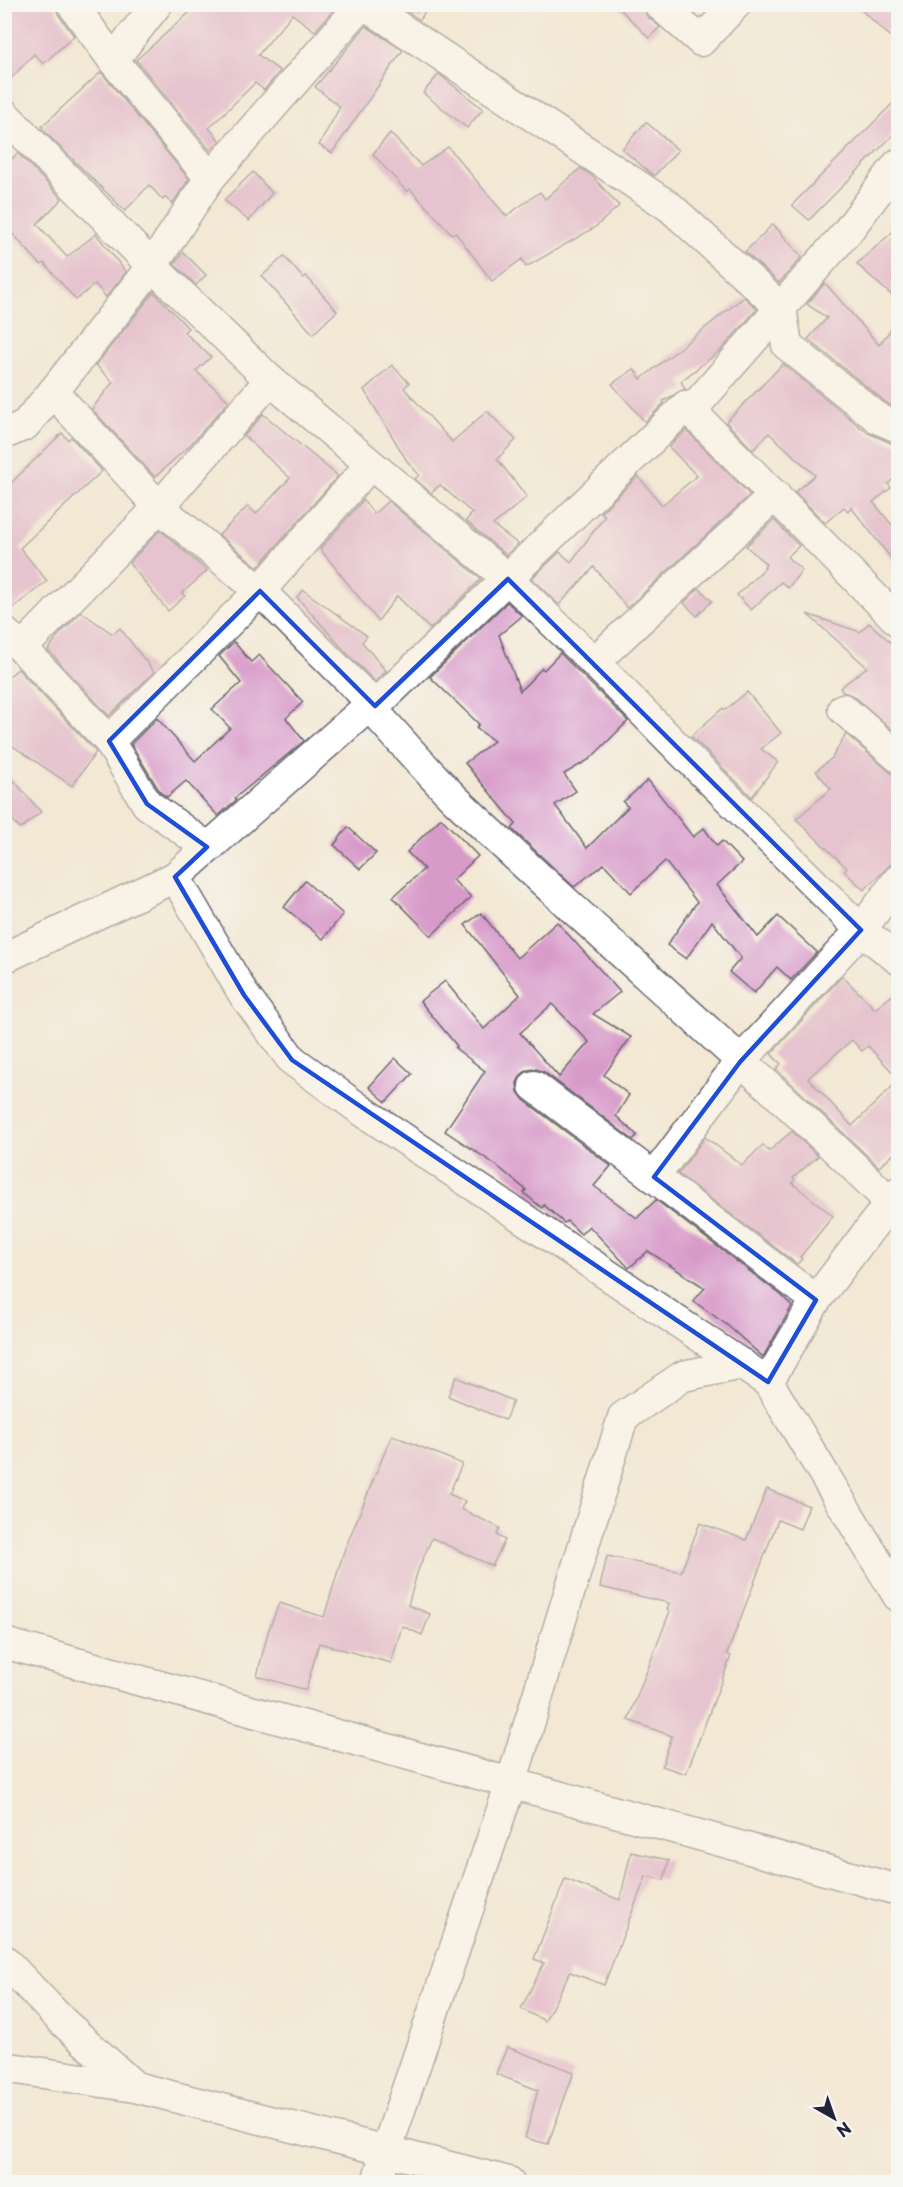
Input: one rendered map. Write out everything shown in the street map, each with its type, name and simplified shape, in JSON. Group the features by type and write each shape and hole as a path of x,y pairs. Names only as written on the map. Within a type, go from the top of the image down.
{"street":[{"path":"72,4 113,60 210,178"},
{"path":"113,60 157,4"},
{"path":"4,434 25,425 53,393 152,266 210,178 363,4 670,207 781,308 787,345 879,419 898,426"},
{"path":"659,4 701,41 736,4"},
{"path":"4,114 152,266 270,380 508,579 861,930 898,959"},
{"path":"4,958 175,878 207,847 372,706 508,579 686,406 696,405 847,232 898,164"},
{"path":"207,847 147,804 109,741 11,641 159,507 270,380"},
{"path":"53,393 159,507 260,591 372,706 454,797 741,1062 895,1197 816,1300 768,1382"},
{"path":"686,406 898,621"},
{"path":"109,741 260,591 370,465"},
{"path":"594,662 775,495"},
{"path":"843,709 898,757"},
{"path":"175,878 244,995 292,1060 361,1110 768,1382 898,1596"},
{"path":"654,1177 741,1062 861,930 898,880"},
{"path":"534,1086 816,1300"},
{"path":"377,2182 511,1783 623,1417 683,1376 742,1365"},
{"path":"4,1643 898,1890"},
{"path":"4,1960 61,2020 135,2086"},
{"path":"4,2067 135,2086 509,2182"}],"highlighted area":[{"path":"508,579 861,930 740,1062 654,1177 816,1300 768,1382 292,1060 244,995 175,877 207,847 147,804 109,741 260,591 375,706"}],"building":[{"path":"4,4 55,4 58,14 74,36 43,64 34,54 4,86"},
{"path":"199,4 338,5 315,31 292,14 258,55 280,71 264,90 255,83 209,128 220,141 210,150 136,60"},
{"path":"396,4 429,4 420,20"},
{"path":"615,4 642,4 647,16 660,27 649,38"},
{"path":"855,4 898,4 898,43 881,28"},
{"path":"366,26 403,50 332,153 319,145 340,107 315,87"},
{"path":"101,72 189,179 172,204 165,197 163,200 149,185 125,211 43,130 42,126"},
{"path":"439,74 483,109 467,128 423,93"},
{"path":"898,98 898,130 809,220 792,205"},
{"path":"646,122 678,150 654,176 622,149"},
{"path":"390,133 421,166 448,147 506,216 540,192 545,199 581,168 593,177 619,206 594,228 526,267 522,259 492,281 455,232 452,234 410,189 407,192 373,154"},
{"path":"18,153 62,199 37,224 67,257 96,234 126,272 106,297 95,284 76,300 44,263 41,265 4,224 4,166"},
{"path":"253,172 272,193 249,221 224,200"},
{"path":"773,224 802,257 779,283 745,252"},
{"path":"898,227 898,301 857,264"},
{"path":"183,252 206,275 196,285 174,264"},
{"path":"284,256 303,278 306,276 337,311 313,334 262,276"},
{"path":"825,283 879,345 898,320 898,408 888,404 808,339 827,318 807,304"},
{"path":"154,292 188,328 184,332 211,357 196,371 229,401 189,446 155,477 92,409 113,382 96,365"},
{"path":"744,297 757,309 721,350 681,381 685,389 663,401 664,403 645,422 612,384 634,369 641,379"},
{"path":"783,364 868,433 898,444 898,474 888,484 891,488 873,502 898,532 898,567 851,507 848,511 844,507 825,523 795,492 815,475 769,433 753,450 726,422"},
{"path":"392,365 409,383 404,388 452,442 487,411 516,440 497,459 527,497 493,525 518,544 506,555 466,521 472,513 440,485 431,493 415,479 419,475 407,461 364,390"},
{"path":"263,414 338,476 258,567 219,535 248,506 256,514 290,478 244,436"},
{"path":"686,430 750,495 627,608 594,567 559,605 532,578 560,552 571,562 605,516 601,512 638,476 662,505 697,476 669,447"},
{"path":"62,433 68,440 71,437 102,471 20,548 47,581 4,615 4,490"},
{"path":"363,500 374,514 388,501 481,579 430,629 397,596 378,621 320,549"},
{"path":"774,520 799,546 787,557 802,570 788,588 781,582 751,610 737,595 765,568 766,564 746,546"},
{"path":"160,530 207,571 182,593 185,596 168,611 129,563"},
{"path":"699,588 712,601 697,616 684,603"},
{"path":"303,590 367,636 362,642 386,671 375,682 297,597"},
{"path":"507,602 522,616 499,635 520,691 560,653 628,721 590,759 564,774 576,791 555,805 587,848 628,807 623,802 648,780 693,837 704,828 717,846 722,841 742,862 717,885 758,937 778,916 817,952 791,980 777,967 754,993 729,972 741,958 712,921 686,959 667,945 697,902 665,861 631,893 604,864 574,887 512,829 516,824 465,763 494,741 476,728 479,724 430,677"},
{"path":"81,612 113,634 120,628 154,672 109,716 48,650"},
{"path":"807,614 860,632 869,623 898,649 898,735 854,696 843,692 840,688 867,667"},
{"path":"234,642 251,662 259,655 303,702 286,718 304,741 235,798 236,800 218,816 186,781 167,797 160,792 131,744 157,718 195,761 230,728 212,709 241,683 219,656"},
{"path":"18,669 96,752 72,786 4,740 4,680"},
{"path":"747,692 781,733 761,749 778,762 752,797 691,736 723,708 725,710"},
{"path":"846,734 898,779 898,863 891,864 864,890 844,871 847,868 796,819 831,789 816,771 832,758"},
{"path":"4,769 41,812 20,829 4,811"},
{"path":"441,818 478,856 453,880 471,897 431,936 393,897 424,869 407,852"},
{"path":"348,827 376,853 360,869 334,845"},
{"path":"305,881 343,914 323,939 284,907"},
{"path":"481,913 517,958 557,922 620,992 593,1014 631,1037 604,1075 629,1095 616,1116 637,1135 633,1140 544,1072 536,1069 527,1070 517,1083 518,1092 524,1100 611,1166 594,1186 637,1218 656,1200 781,1295 792,1306 763,1357 727,1325 693,1301 705,1288 648,1251 629,1268 589,1226 581,1234 567,1221 564,1223 544,1205 542,1208 524,1193 526,1190 496,1165 445,1131 485,1071 455,1048 457,1046 420,1001 445,981 484,1029 520,995 465,925","holes":["552,1004 589,1042 559,1077 520,1033"]},
{"path":"842,976 875,1009 898,991 898,1078 868,1046 862,1051 852,1040 808,1078 852,1126 898,1081 898,1150 879,1167 776,1069 781,1064 771,1054"},
{"path":"395,1058 412,1074 386,1102 369,1087"},
{"path":"792,1131 818,1156 793,1178 795,1180 792,1183 833,1216 797,1264 678,1174 705,1137 742,1165 763,1145 769,1151"},
{"path":"456,1377 513,1401 505,1420 448,1396"},
{"path":"392,1435 462,1464 449,1494 465,1501 461,1509 500,1528 497,1535 505,1540 492,1566 432,1538 418,1570 408,1605 430,1614 422,1635 402,1626 391,1663 319,1643 306,1690 257,1676 268,1632 279,1603 324,1617 344,1551"},
{"path":"767,1489 809,1506 800,1529 778,1520 727,1654 731,1656 686,1774 662,1766 672,1736 628,1720 670,1611 667,1610 669,1603 600,1587 607,1556 681,1572 700,1523 746,1540"},
{"path":"631,1852 669,1860 664,1880 646,1876 604,1985 570,1972 545,2021 521,2009 544,1963 534,1959 565,1879 620,1900"},
{"path":"507,2047 574,2072 548,2144 525,2138 538,2090 496,2074"}]}
